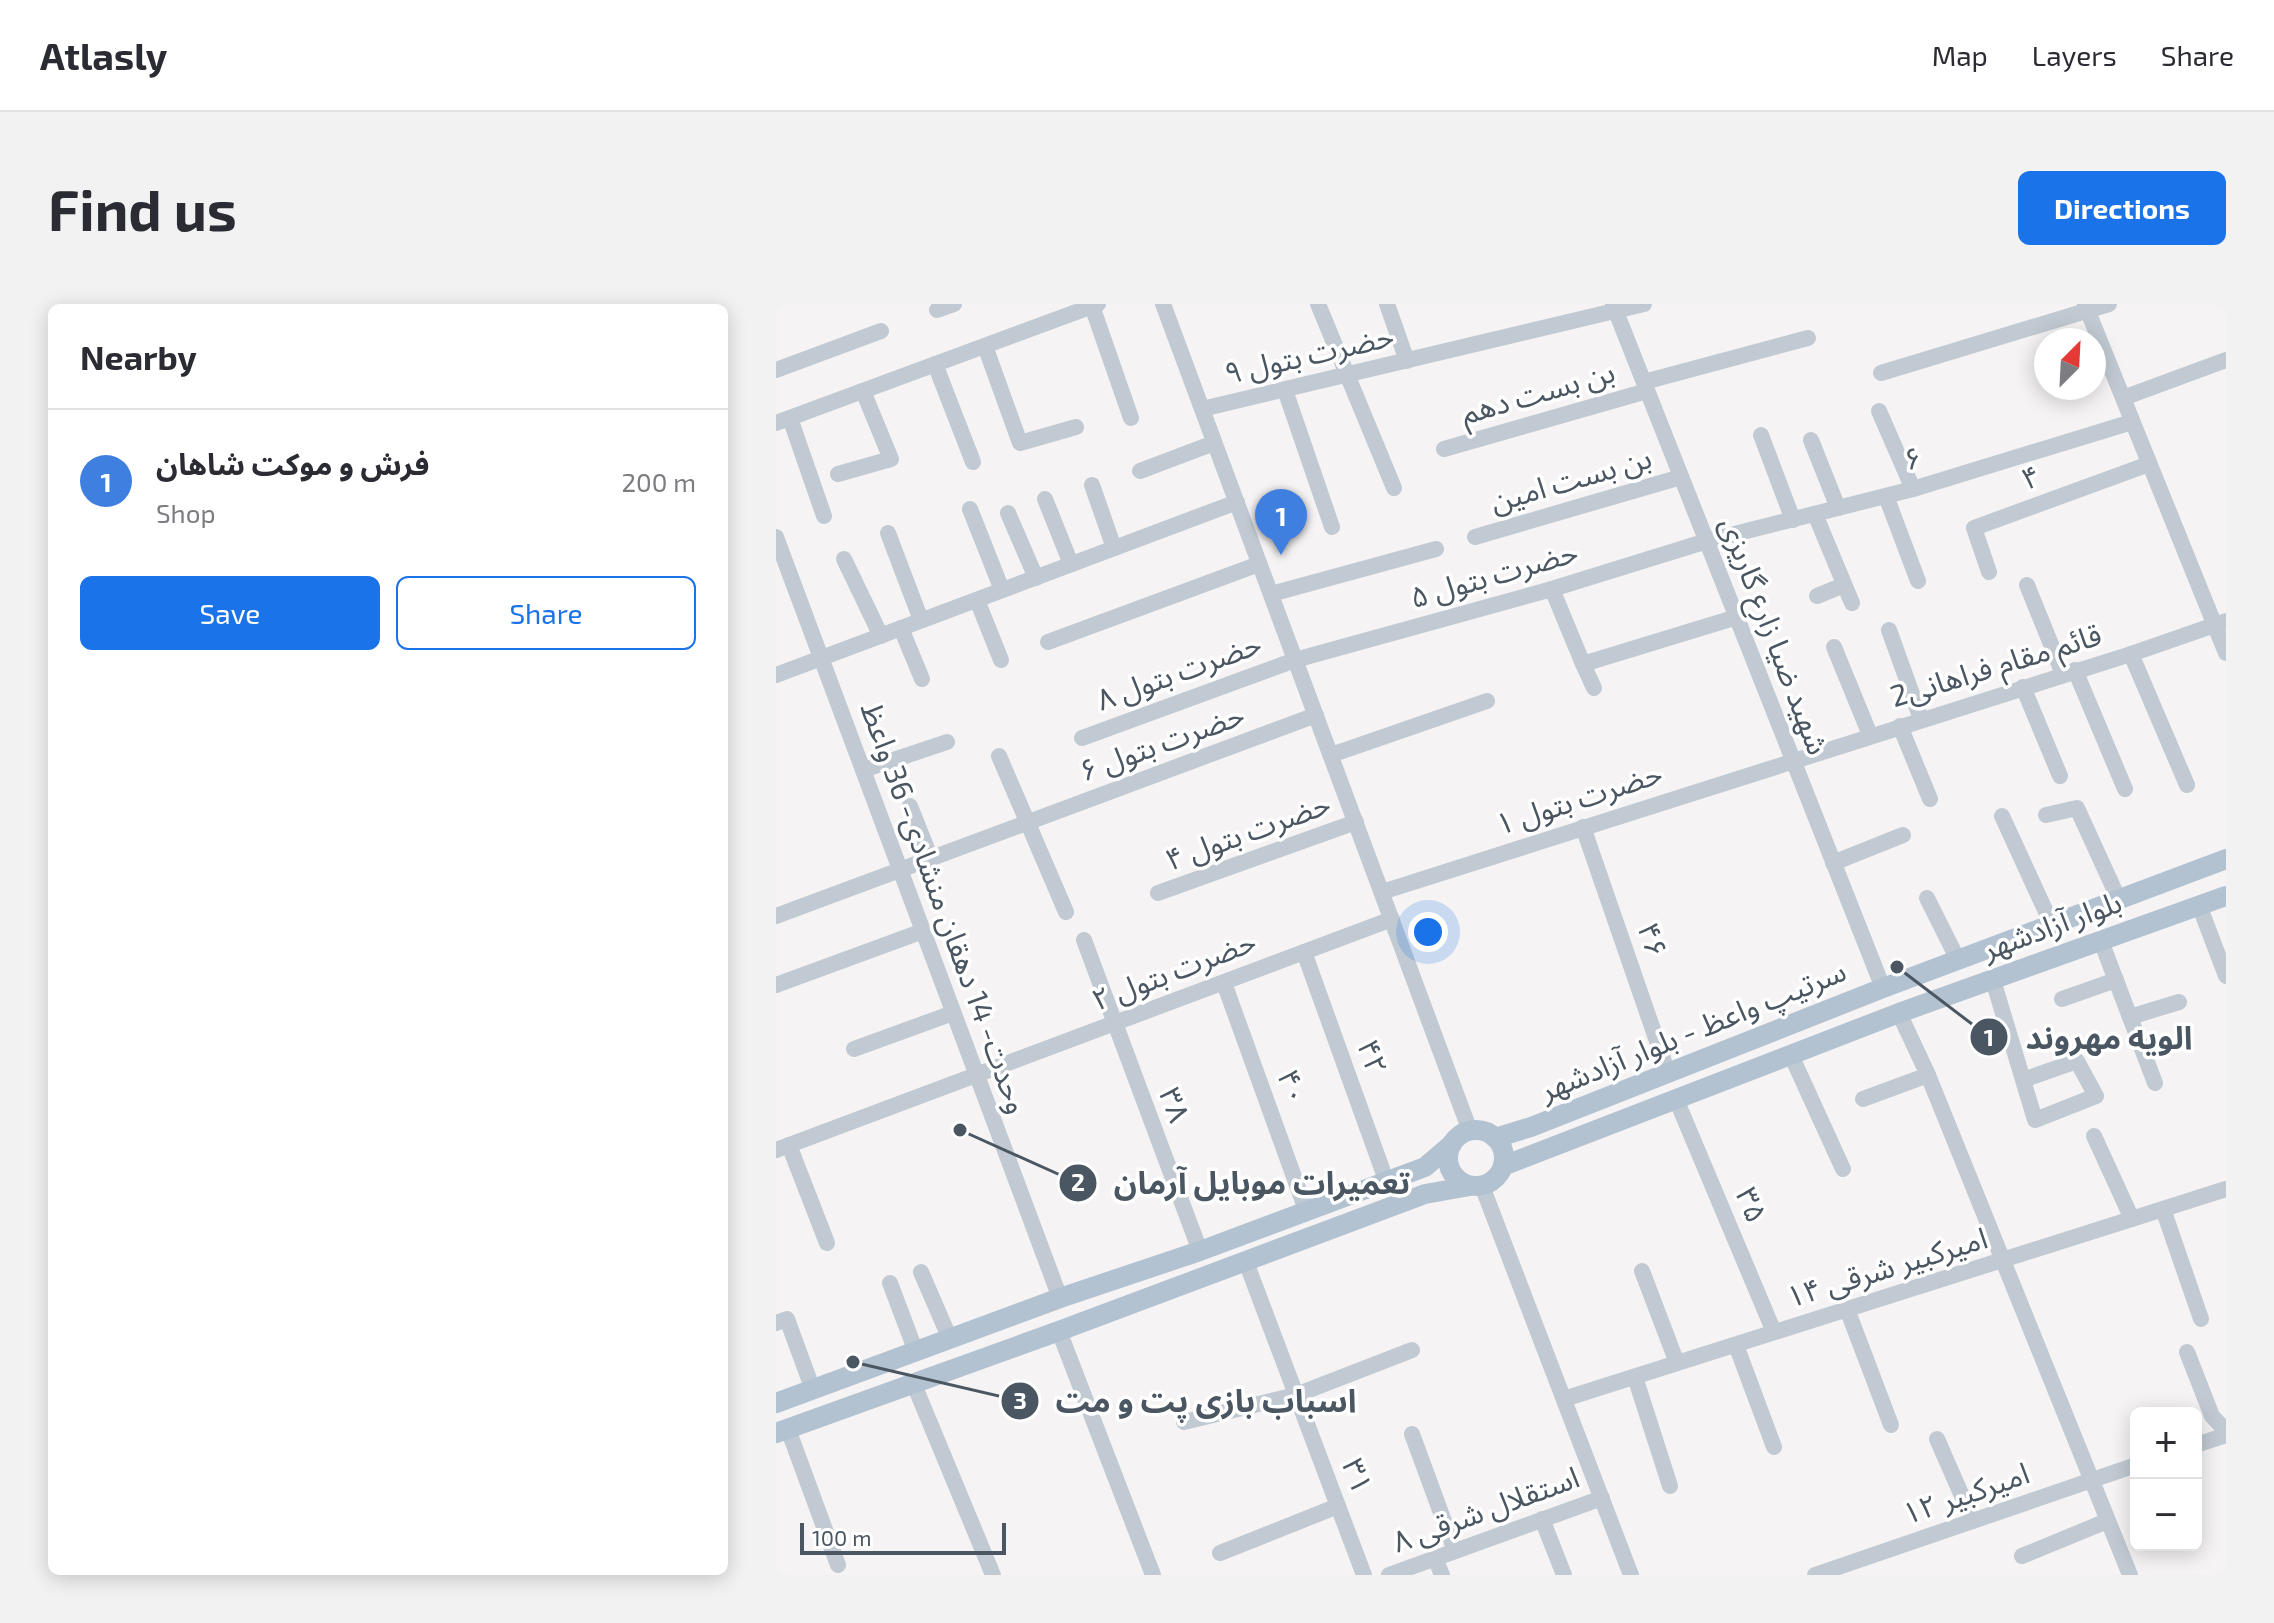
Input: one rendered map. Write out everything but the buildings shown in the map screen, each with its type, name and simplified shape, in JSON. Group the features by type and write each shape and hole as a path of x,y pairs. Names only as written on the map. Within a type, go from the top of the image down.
{"main road":[{"name":"سرتیپ واعظ - بلوار آزادشهر","path":"1495,1138 1531,1127 1883,988 2226,859"},
{"name":"بلوار آزادشهر","path":"1899,1013 2226,896"},
{"name":"سرتیپ واعظ - بلوار آزادشهر","path":"1503,1166 1899,1013"},
{"path":"776,1403 1425,1167 1462,1134 1470,1131 1488,1133 1503,1150 1503,1166 1496,1178 1476,1186 1425,1194 782,1431"},
{"path":"1452,1144 1450,1169 1462,1182 1476,1186"}],"street":[{"path":"937,310 954,304"},
{"path":"1163,304 1470,1131"},
{"path":"1318,304 1394,488"},
{"path":"1387,304 1407,361"},
{"name":"حضرت بتول ۹","path":"1202,409 1407,361 1614,307 1644,304"},
{"path":"1881,373 2086,308 2109,304"},
{"path":"824,516 783,421 1095,305 1131,418"},
{"name":"شهید ضیا زارع گاریزی","path":"1614,307 1883,988"},
{"path":"2086,308 2149,464 2220,623 2226,653"},
{"path":"776,370 881,331"},
{"name":"بن بست دهم","path":"1444,449 1808,338"},
{"path":"985,346 1020,443 1076,427"},
{"path":"2123,398 2226,360"},
{"path":"935,364 973,462"},
{"path":"1285,390 1332,527"},
{"path":"838,474 891,459 863,391"},
{"path":"1879,411 1913,489"},
{"name":"۶","path":"1707,541 1913,489 2132,422"},
{"path":"1761,435 1793,520"},
{"path":"1811,440 1838,508"},
{"path":"1140,471 1214,443"},
{"name":"۴","path":"1989,572 1974,528 2149,464"},
{"name":"بن بست امین","path":"1475,537 1681,477"},
{"path":"1092,485 1114,548"},
{"path":"1886,496 1918,581"},
{"path":"1045,499 1071,564"},
{"path":"776,675 1237,502"},
{"path":"970,509 1002,590"},
{"path":"1008,513 1036,578"},
{"path":"1815,514 1852,603"},
{"path":"888,533 921,620"},
{"name":"وحدت- 14 دهقان منشادی- 36 واعظ","path":"776,537 1060,1298"},
{"name":"حضرت بتول ۵","path":"1295,660 1552,589 1707,541"},
{"path":"1271,594 1436,549"},
{"path":"844,559 881,636"},
{"path":"1048,642 1259,564"},
{"path":"1817,596 1844,585"},
{"path":"2027,585 2125,789"},
{"path":"1552,589 1594,688"},
{"path":"977,600 1001,660"},
{"path":"1583,664 1737,617"},
{"name":"2قائم مقام فراهانی","path":"1793,759 2131,654 2220,623"},
{"path":"901,628 922,679"},
{"path":"1889,630 1921,719"},
{"path":"1834,647 1870,735"},
{"path":"2131,654 2187,785"},
{"name":"حضرت بتول ۸","path":"1082,738 1295,660"},
{"path":"2023,687 2060,776"},
{"path":"1331,755 1487,701"},
{"name":"حضرت بتول ۶","path":"776,916 1316,715"},
{"path":"1900,726 1930,799"},
{"path":"863,770 947,742"},
{"path":"999,756 1066,912"},
{"name":"حضرت بتول ۱","path":"1382,892 1793,759"},
{"path":"910,806 931,859"},
{"path":"2046,815 2077,808 2119,900"},
{"path":"2002,816 2052,925"},
{"name":"حضرت بتول ۴","path":"1158,893 1356,822"},
{"name":"۴۶","path":"1583,827 1668,1073"},
{"path":"1833,863 1903,835"},
{"path":"1927,898 1958,960"},
{"path":"2199,905 2226,976"},
{"name":"حضرت بتول ۲","path":"782,1148 1392,919"},
{"path":"776,985 923,931"},
{"name":"۳۸","path":"1084,940 1200,1251"},
{"path":"2101,941 2155,1083"},
{"name":"۴۲","path":"1304,952 1386,1180"},
{"path":"1993,980 2023,1080 2035,1120 2096,1096 2077,1061 2023,1080"},
{"path":"2062,999 2116,980"},
{"name":"۴۰","path":"1224,983 1306,1210"},
{"path":"2130,1017 2179,1002"},
{"path":"854,1049 953,1013"},
{"path":"1899,1013 1928,1075 2130,1575"},
{"path":"1791,1055 1843,1169"},
{"path":"1863,1099 1928,1075"},
{"name":"۳۵","path":"1676,1099 1774,1332"},
{"path":"2094,1136 2132,1219"},
{"path":"782,1148 827,1243"},
{"path":"1476,1186 1564,1399 1631,1575"},
{"name":"۱۴ امیرکبیر شرقی","path":"1564,1399 2226,1189"},
{"path":"2163,1209 2201,1319"},
{"name":"۳۱","path":"1246,1262 1364,1575"},
{"path":"1642,1271 1677,1363"},
{"path":"921,1272 950,1339"},
{"path":"890,1283 916,1352"},
{"path":"1847,1309 1891,1425"},
{"path":"776,1323 787,1319 813,1390"},
{"path":"1059,1331 1153,1575"},
{"path":"1736,1345 1774,1447"},
{"path":"1184,1422 1296,1395 1412,1350"},
{"path":"2187,1352 2212,1416 2226,1433 2202,1443"},
{"path":"1635,1377 1670,1486"},
{"path":"913,1382 993,1575"},
{"path":"782,1431 838,1565"},
{"path":"1412,1434 1455,1551"},
{"path":"1937,1439 1973,1521"},
{"name":"امیرکبیر ۱۲","path":"1815,1575 2130,1467"},
{"name":"استقلال شرقی ۸","path":"1389,1575 1602,1498"},
{"path":"1220,1553 1338,1506"},
{"path":"1542,1519 1564,1575"},
{"path":"2022,1556 2107,1521"},
{"path":"1435,1558 1442,1575"}],"place":[{"name":"فرش و موکت شاهان","path":"1281,555"},
{"name":"الویه مهروند","path":"1897,967"},
{"name":"تعمیرات موبایل آرمان","path":"960,1130"},
{"name":"اسباب بازی پت و مت","path":"853,1362"}]}
